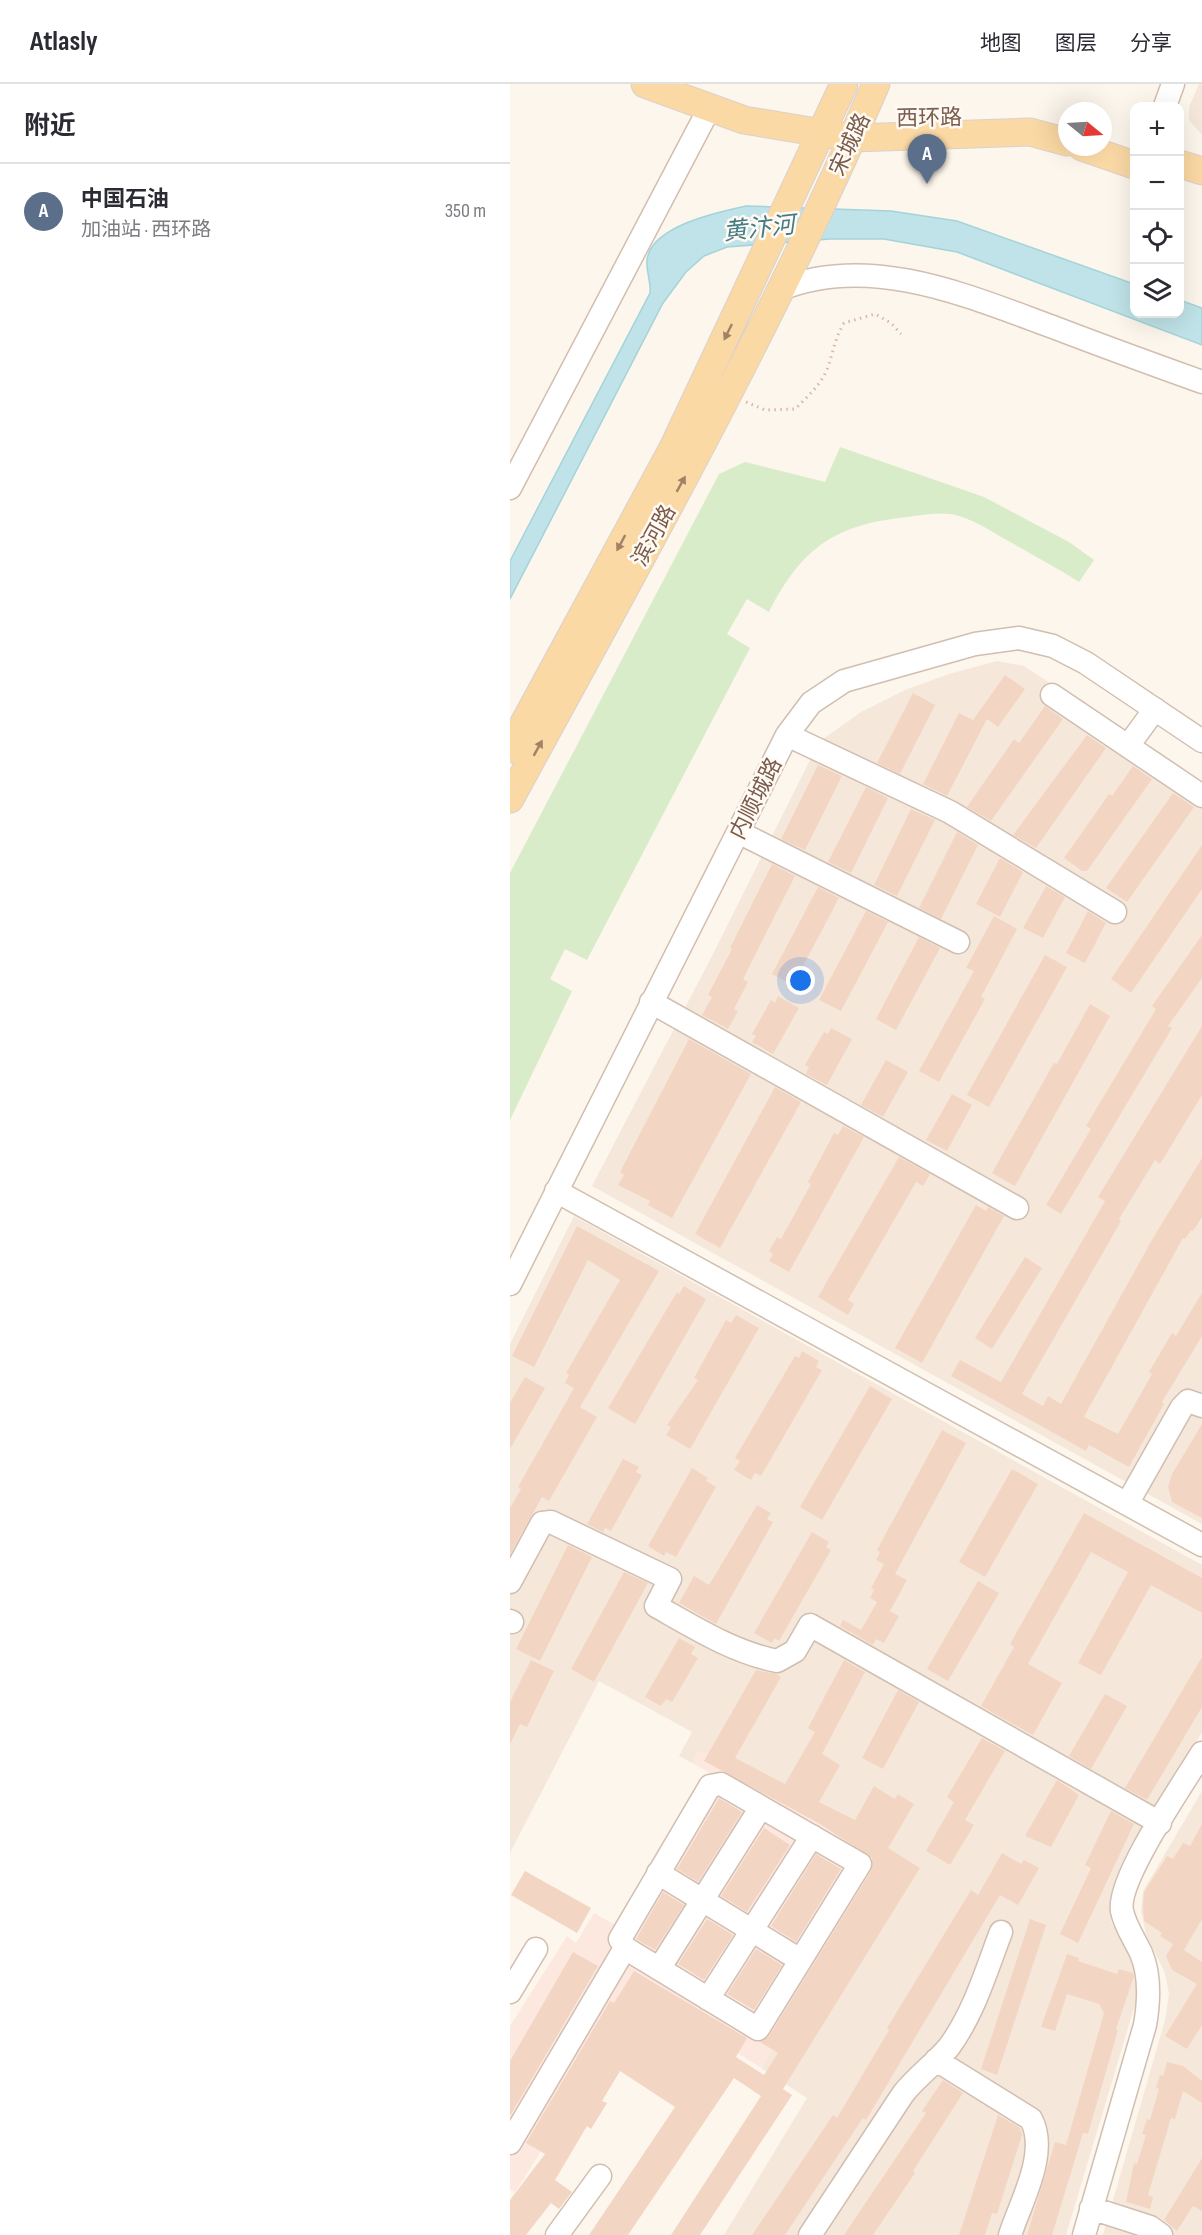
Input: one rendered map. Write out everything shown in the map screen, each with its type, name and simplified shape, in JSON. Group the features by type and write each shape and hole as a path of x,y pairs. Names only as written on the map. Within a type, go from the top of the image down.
{"main road":[{"name":"西环路","path":"645,84 744,120 822,131 1006,115 1028,116 1058,123"},
{"name":"宋城路","path":"754,279 844,84"},
{"name":"宋城路","path":"786,279 876,84"},
{"name":"西环路","path":"857,129 1030,132 1058,140"},
{"path":"1112,140 1130,147"},
{"path":"1108,156 1130,164"},
{"path":"1184,166 1202,171"},
{"path":"1184,182 1202,188"},
{"name":"滨河路","path":"510,748 673,448 754,279"},
{"name":"滨河路","path":"510,799 728,394 786,279"}],"street":[{"path":"1166,102 1173,84"},
{"path":"510,488 710,107"},
{"path":"786,279 868,276 930,285 965,295 1202,382"},
{"name":"内顺城路","path":"510,1284 787,735 811,703 822,693 844,681 975,644 1019,638 1053,646 1067,653 1202,741"},
{"path":"1052,696 1202,796"},
{"path":"1128,746 1155,709"},
{"path":"787,735 950,812 1114,912"},
{"path":"738,832 958,942"},
{"path":"651,1002 1017,1208"},
{"path":"556,1191 1202,1545"},
{"path":"1126,1504 1182,1407 1188,1401 1202,1406"},
{"path":"510,1582 542,1523 551,1522 670,1579 656,1606 708,1636 761,1658 777,1661 795,1652 810,1625 1160,1823"},
{"path":"1084,2235 1145,2025 1149,2002 1143,1957 1124,1918 1123,1899 1134,1866 1202,1753"},
{"path":"712,1784 721,1784 812,1836 860,1864 758,2029 625,1948 620,1939 703,1794 712,1784"},
{"path":"659,1969 761,1807"},
{"path":"708,1999 812,1836"},
{"path":"658,1873 800,1960"},
{"path":"810,2235 903,2094 919,2074 936,2060 961,2029 975,2000 1001,1932"},
{"path":"510,2143 625,1948"},
{"path":"510,1992 536,1949"},
{"path":"936,2060 1031,2119 1035,2127 1039,2145 1010,2235"},
{"path":"557,2235 600,2176"},
{"path":"1092,2208 1150,2227 1161,2235"}],"path":[{"path":"728,394 765,410 795,409 818,386 828,367 834,341 844,322 875,314 891,323 901,334"}],"shaded area":[{"path":"1199,84 1202,84 1202,135 1189,120 1189,107"},
{"path":"997,661 1024,666 1202,783 1202,1524 592,1186 712,956 819,742 861,712 905,690 949,674"},
{"path":"574,1216 1202,1565 1202,1732 1154,1813 1114,1890 1111,1922 1136,1960 1140,1988 1066,2235 724,2235 807,2098 761,2068 894,1856 699,1752 692,1763 679,1756 692,1732 599,1681 510,1853 510,1344"},
{"path":"700,1751 894,1855 761,2068 670,2010 638,1999 515,2192 510,2189 510,2026 567,1936 576,1943 594,1913 619,1927 710,1773 692,1763"},
{"path":"1202,1791 1202,2235 1103,2235 1165,2020 1169,1994 1165,1973 1146,1934 1141,1911 1143,1891"}],"green space":[{"path":"840,447 984,497 1069,542 1094,560 1079,582 973,521 953,515 927,514 883,520 861,526 841,533 824,543 808,555 795,571 769,612 747,599 727,634 750,648 587,960 565,949 550,979 572,991 510,1120 510,873 719,474 745,462 825,482"}],"water":[{"name":"黄汴河","path":"746,206 891,211 957,221 1130,283 1130,318 957,252 884,239 830,239 727,247 704,256 686,272 663,303 510,599 510,561 650,293 647,260 651,248 660,238 688,222"},
{"path":"1184,301 1202,308 1202,345 1131,318 1184,318"}],"building":[{"path":"1005,675 1025,689 998,727 987,719 947,796 923,784 959,713 973,720"},
{"path":"913,693 935,705 900,774 877,763"},
{"path":"1045,706 1063,719 991,821 967,807 1014,739 1019,743"},
{"path":"1087,735 1106,748 1036,848 1013,835"},
{"path":"818,765 842,776 805,850 781,839"},
{"path":"1133,766 1152,779 1087,871 1082,871 1064,858 1109,794 1112,796"},
{"path":"866,787 888,798 851,873 828,862"},
{"path":"1173,793 1194,807 1127,902 1106,888"},
{"path":"911,809 935,820 897,896 874,885"},
{"path":"957,832 978,845 941,919 919,908"},
{"path":"1202,845 1202,889 1131,993 1111,979"},
{"path":"1000,858 1023,872 1000,917 976,904"},
{"path":"772,864 795,876 743,979 748,982 734,1009 738,1011 728,1029 702,1015 712,997 708,995"},
{"path":"1046,886 1065,897 1043,938 1023,928"},
{"path":"818,887 839,898 793,985 772,974"},
{"path":"866,911 888,922 841,1011 819,1000"},
{"path":"1088,911 1106,923 1085,963 1066,953"},
{"path":"994,916 1017,929 981,997 985,999 939,1082 919,1071 974,971 966,968"},
{"path":"1202,935 1202,978 1168,1026 1172,1028 1061,1214 1046,1205 1091,1129 1086,1126 1156,1009 1152,1006"},
{"path":"919,937 940,948 896,1030 876,1019"},
{"path":"1045,955 1067,967 989,1107 967,1095"},
{"path":"778,996 799,1008 773,1054 752,1042 756,1036 752,1034 771,1000 775,1003"},
{"path":"1090,1004 1110,1016 1015,1186 992,1173"},
{"path":"1202,1026 1202,1095 1160,1164 1155,1160 1119,1219 1121,1221 1022,1394 1043,1406 1048,1396 1061,1404 1153,1238 1202,1158 1202,1217 1193,1231 1191,1230 1185,1239 1183,1238 1084,1417 1118,1434 1152,1374 1149,1372 1172,1333 1176,1336 1202,1293 1202,1336 1162,1402 1164,1404 1129,1467 1089,1445 1086,1451 951,1376 960,1360 1001,1382 1105,1201 1098,1197"},
{"path":"831,1028 852,1039 827,1085 806,1074 809,1067 805,1065 824,1032 828,1034"},
{"path":"689,1039 751,1074 672,1218 648,1205 650,1201 618,1185 624,1175 620,1172"},
{"path":"886,1060 908,1072 883,1117 861,1105"},
{"path":"775,1087 801,1102 720,1248 695,1234"},
{"path":"952,1094 972,1105 947,1151 926,1140"},
{"path":"843,1126 864,1137 789,1272 769,1261 773,1254 769,1251 777,1237 781,1239 811,1184 808,1182 834,1133 838,1135"},
{"path":"899,1157 930,1174 923,1186 916,1182 848,1300 854,1304 848,1315 818,1297"},
{"path":"976,1205 986,1211 988,1207 1004,1216 922,1363 895,1348"},
{"path":"577,1226 659,1271 580,1407 597,1417 549,1501 542,1497 510,1554 510,1508 521,1489 518,1487 574,1388 565,1383 569,1375 566,1373 620,1280 588,1260 534,1367 512,1356"},
{"path":"1025,1257 1042,1268 992,1349 975,1338"},
{"path":"684,1286 706,1299 635,1424 608,1408 677,1292 679,1294"},
{"path":"736,1315 759,1328 690,1449 666,1435 671,1427 667,1425 698,1380 694,1378 726,1320 731,1323"},
{"path":"802,1351 819,1361 816,1367 822,1370 761,1476 755,1473 751,1480 734,1470 740,1461 735,1458 795,1356 799,1358"},
{"path":"525,1377 545,1388 510,1449 510,1403"},
{"path":"870,1386 892,1399 822,1520 800,1507"},
{"path":"1202,1424 1202,1518 1172,1502 1168,1487 1172,1474"},
{"path":"942,1430 966,1443 895,1574 907,1580 890,1611 899,1616 884,1643 876,1639 873,1645 840,1626 843,1620 861,1630 877,1602 870,1598 874,1590 871,1588 884,1564 876,1560 880,1552 877,1550"},
{"path":"623,1459 639,1467 636,1472 642,1475 611,1531 605,1528 603,1532 587,1524"},
{"path":"692,1468 708,1478 706,1481 716,1487 676,1557 666,1552 664,1556 648,1546"},
{"path":"1012,1469 1038,1484 985,1577 959,1562"},
{"path":"757,1505 771,1513 767,1519 773,1522 716,1624 679,1603 694,1576 709,1585"},
{"path":"1084,1513 1202,1578 1202,1613 1151,1585 1101,1675 1078,1663 1128,1572 1091,1552 1028,1664 1062,1683 1033,1735 981,1706 1014,1647 1010,1644"},
{"path":"812,1532 829,1542 826,1547 831,1550 779,1641 775,1638 772,1643 754,1633"},
{"path":"568,1545 592,1557 540,1661 516,1649"},
{"path":"624,1572 648,1583 594,1682 571,1669"},
{"path":"978,1581 999,1593 948,1681 927,1669"},
{"path":"679,1638 695,1647 691,1654 698,1658 672,1702 666,1699 661,1706 645,1697"},
{"path":"1202,1657 1202,1707 1147,1800 1125,1788"},
{"path":"531,1660 554,1671 527,1727 520,1724 510,1744 510,1702"},
{"path":"844,1660 865,1672 822,1754 840,1765 819,1802 855,1820 874,1786 895,1799 898,1794 914,1804 888,1848 920,1868 783,2089 792,2095 700,2235 671,2235 761,2096 734,2078 628,2235 589,2235 675,2107 620,2071 602,2101 607,2103 591,2129 587,2126 555,2180 572,2192 559,2209 551,2203 526,2235 510,2235 510,2200 545,2154 526,2143 610,2001 614,2003 634,1971 747,2038 736,2057 764,2075 778,2053 760,2042 769,2036 871,1871 872,1858 820,1824 704,1761 756,1670 776,1674 781,1677 735,1758 785,1784 815,1732 808,1728"},
{"path":"898,1690 919,1702 883,1769 862,1758"},
{"path":"1105,1694 1127,1706 1091,1769 1069,1756"},
{"path":"982,1738 1005,1751 965,1820 974,1825 950,1865 926,1851 954,1802 947,1797"},
{"path":"1057,1780 1079,1795 1051,1847 1025,1836"},
{"path":"719,1798 742,1812 698,1882 677,1869"},
{"path":"1111,1811 1134,1824 1078,1943 1060,1934 1091,1868 1085,1865"},
{"path":"1202,1824 1202,1919 1184,1950 1202,1962 1202,2025 1187,2049 1165,2036 1197,1984 1172,1970 1166,1956 1173,1944 1160,1936 1162,1933 1144,1921 1144,1892 1167,1856 1173,1859 1183,1843 1190,1846"},
{"path":"764,1828 790,1845 747,1912 721,1896"},
{"path":"1002,1853 1021,1864 1024,1860 1039,1868 1018,1905 1000,1895 866,2120 863,2118 785,2235 752,2235 833,2115 837,2118 889,2030 887,2028 971,1890 978,1895"},
{"path":"816,1854 841,1869 796,1942 771,1926"},
{"path":"525,1871 591,1908 577,1933 511,1895"},
{"path":"663,1892 684,1905 655,1950 636,1939"},
{"path":"707,1919 733,1935 704,1980 678,1964"},
{"path":"1030,1919 1046,1925 997,2075 981,2069"},
{"path":"756,1949 782,1965 754,2010 727,1994"},
{"path":"573,1952 598,1966 510,2116 510,2061"},
{"path":"1067,1954 1079,1958 1078,1961 1117,1974 1119,1969 1133,1973 1134,1976 1116,2029 1118,2030 1088,2134 1083,2133 1052,2235 1027,2235 1055,2142 1066,2145 1104,2013 1099,2004 1067,1994 1055,2031 1041,2027"},
{"path":"1167,2062 1183,2066 1202,2081 1202,2103 1183,2091 1175,2119 1171,2118 1148,2195 1153,2197 1150,2209 1126,2202 1134,2163 1137,2164 1146,2135 1142,2134 1147,2119 1150,2120 1159,2089 1156,2088"},
{"path":"943,2080 963,2093 913,2171 915,2173 873,2235 844,2235 926,2113 922,2111"},
{"path":"998,2115 1020,2128 1022,2135 997,2214 992,2213 985,2235 959,2235"},
{"path":"1202,2158 1202,2211 1193,2206 1177,2231 1164,2220"}],"place":[{"name":"中国石油","path":"927,184"}]}
